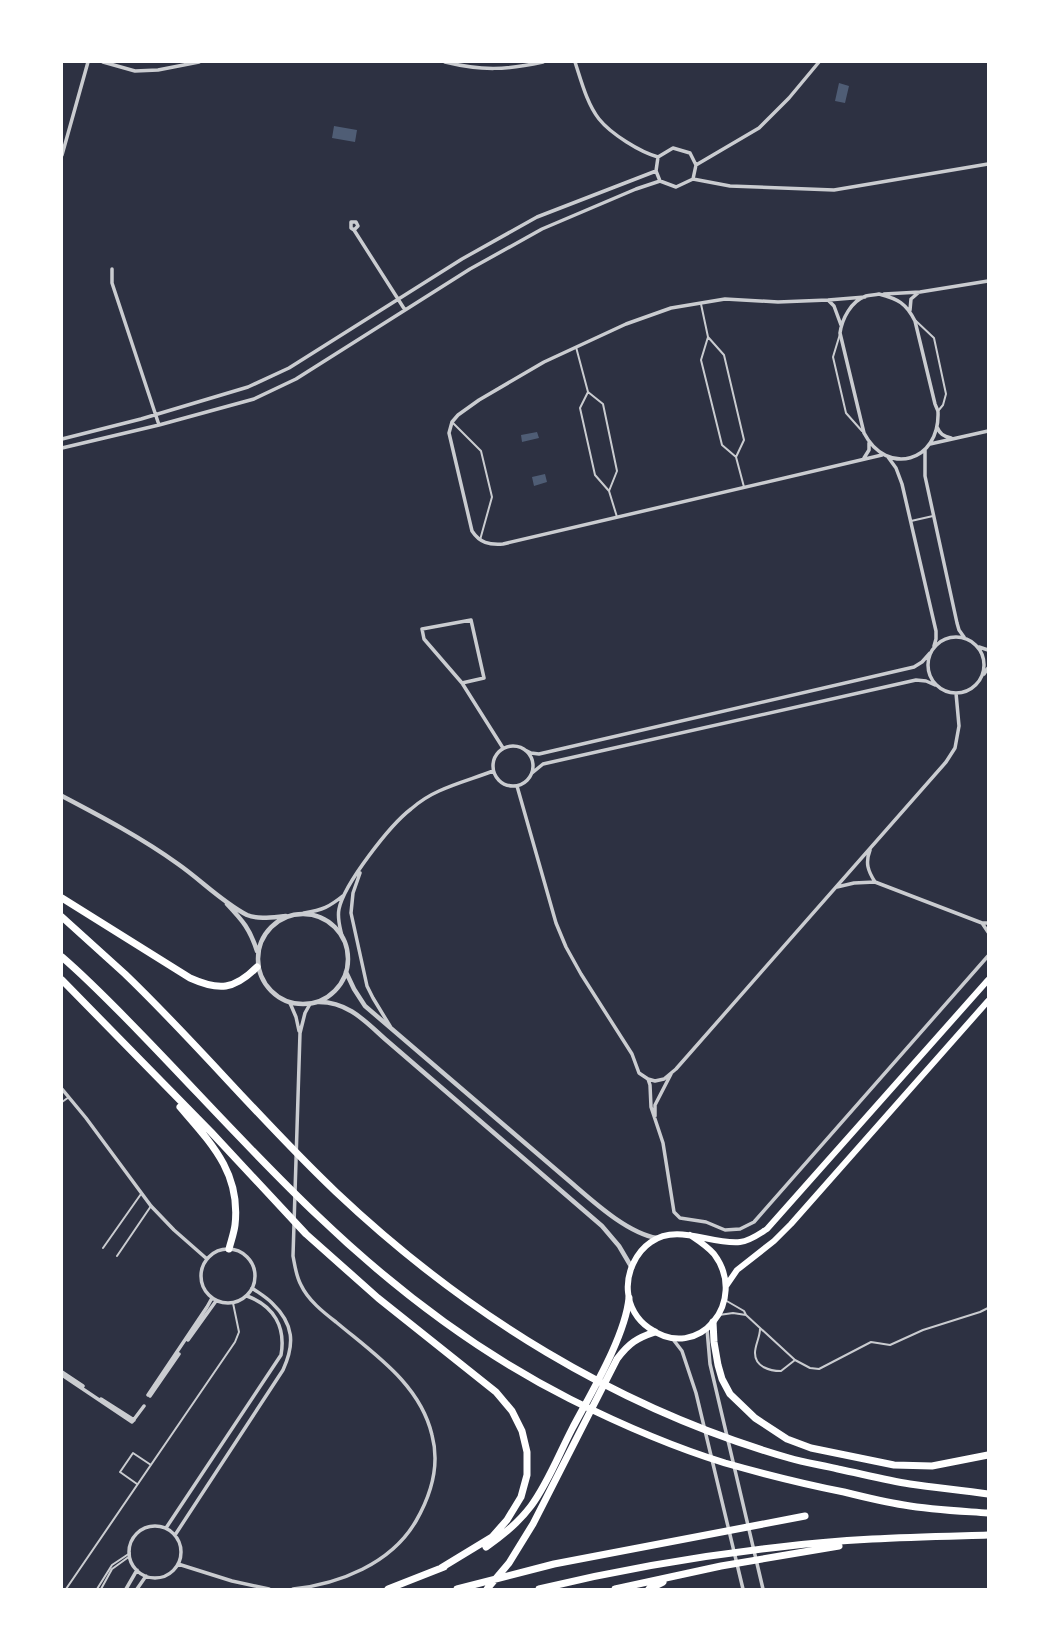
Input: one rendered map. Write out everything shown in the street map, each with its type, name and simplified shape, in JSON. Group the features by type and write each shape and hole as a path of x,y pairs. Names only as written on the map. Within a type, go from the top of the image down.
{"highway":[{"path":"62,898 190,978 207,986 221,987 229,985 244,978 257,967"},
{"path":"62,917 125,974 282,1139 336,1192 394,1244 446,1286 517,1334 582,1373 671,1417 725,1438 798,1460 908,1484 988,1494"},
{"path":"62,956 107,999 265,1164 319,1217 372,1264 429,1310 471,1340 509,1364 569,1398 612,1418 663,1440 722,1462 786,1480 906,1506 988,1513"},
{"path":"62,980 210,1132 267,1194 334,1260 402,1318 482,1380 496,1392 512,1411 523,1435 527,1452 527,1475 521,1497 508,1520 492,1536 441,1568"},
{"path":"388,1589 472,1555 497,1540 530,1507 549,1475 610,1356 626,1317 629,1298 628,1284 632,1268 643,1249 657,1238 673,1234 726,1242 741,1242 753,1238 767,1229 988,980"},
{"path":"726,1286 737,1270 774,1241 791,1224 988,1000"},
{"path":"138,1058 217,1151 228,1172 233,1189 235,1206 235,1225 230,1249"},
{"path":"629,1298 634,1311 641,1321 656,1332 672,1338 689,1338 707,1329 714,1322 724,1300 726,1286 722,1268 714,1255 707,1248 690,1236"},
{"path":"714,1322 714,1342 718,1365 722,1379 730,1394 755,1418 787,1439 811,1448 894,1465 932,1466 988,1456"},
{"path":"487,1589 509,1563 533,1524 617,1359 625,1348 634,1341 656,1332"},
{"path":"457,1589 554,1564 805,1516"},
{"path":"539,1589 588,1577 780,1546 881,1538 988,1535"},
{"path":"615,1589 721,1566 881,1538"},
{"path":"648,1589 663,1582 721,1566"}],"street":[{"path":"62,155 88,62"},
{"path":"103,62 135,72 158,70 199,62"},
{"path":"445,62 480,69 505,69 543,62"},
{"path":"575,62 585,93 599,119 625,142 658,158"},
{"path":"696,165 759,128 789,98 819,62"},
{"path":"660,181 656,171 658,158 673,148 690,153 696,165 693,179"},
{"path":"62,448 158,425 254,399 296,379 470,269 542,229 636,189 660,181 676,187 693,179 730,186 834,190 988,164"},
{"path":"62,439 155,415 248,387 289,368 462,258 537,217 656,171"},
{"path":"354,230 405,310"},
{"path":"112,269 112,283 158,425"},
{"path":"882,455 503,544 491,544 484,543 472,531 449,433 452,422 458,415 480,400 544,362 626,324 671,308 725,299 778,302 828,300 879,294 920,292 988,282"},
{"path":"910,310 911,299 920,292"},
{"path":"869,443 882,455 888,457 907,458 917,455 925,450 930,444 937,427 938,411 915,321 910,310 903,304 893,298 879,294"},
{"path":"862,459 870,450 869,443 864,432 840,333 846,314 853,305 865,296"},
{"path":"828,300 834,306 841,326"},
{"path":"937,427 944,437 954,438"},
{"path":"930,444 988,430"},
{"path":"925,450 925,476 933,516 957,623 959,630 964,637"},
{"path":"888,457 896,468 902,484 936,631 934,646 927,662 930,678 942,690 956,693 971,689 977,684 988,668"},
{"path":"462,683 484,678 471,620 422,629 424,638 462,683 503,748"},
{"path":"934,646 948,637 964,637 972,641 978,647 984,661 982,677"},
{"path":"978,647 988,650"},
{"path":"930,653 914,668 539,754 531,753 514,746 503,748 494,758 493,771 500,782 505,785 517,786 526,782 532,773 543,764 916,680 926,681 936,685"},
{"path":"517,786 556,923 566,947 632,1054 639,1073 648,1079 655,1081 664,1079 672,1073 946,762 955,748 959,726 956,693"},
{"path":"525,750 532,760 532,773"},
{"path":"320,1002 331,995 340,985 346,972 348,960 347,948 338,921 339,909 344,894 362,866 389,831 411,808 438,791 493,771"},
{"path":"62,796 135,836 177,863 222,898 248,915 262,918 322,911 331,906 344,894"},
{"path":"871,848 866,859 868,872 875,882"},
{"path":"362,866 353,893 352,913 368,986 373,998 392,1029"},
{"path":"836,887 854,883 875,882 988,924"},
{"path":"222,898 245,923 252,936 257,952 257,967 261,979 268,990 278,998 290,1003 310,1004 331,1002 342,1005 357,1015 602,1226 619,1246 632,1268"},
{"path":"304,913 319,916 332,924 342,936"},
{"path":"257,952 261,940 268,929 278,920 290,915"},
{"path":"982,923 988,932"},
{"path":"648,1079 650,1085 651,1107 663,1143 674,1212 680,1218 706,1222 725,1230 740,1229 754,1222 988,956"},
{"path":"346,972 364,1006 604,1210 641,1233 657,1238"},
{"path":"290,1003 296,1016 300,1033"},
{"path":"293,1589 312,1587 335,1581 355,1573 376,1561 395,1546 413,1527 424,1507 432,1488 436,1466 435,1443 429,1421 410,1389 394,1371 324,1313 301,1286 296,1271 293,1256 300,1033 305,1013 310,1004"},
{"path":"655,1117 655,1106 672,1073"},
{"path":"62,1090 86,1118 151,1206 174,1230 207,1259"},
{"path":"230,1249 238,1251 251,1262 255,1279 247,1296 233,1303 226,1303 216,1301 207,1294 202,1285 201,1276 202,1267 207,1259 217,1252 230,1249"},
{"path":"175,1535 282,1370 288,1357 291,1343 287,1322 282,1313 272,1302 252,1288"},
{"path":"166,1528 281,1355 283,1342 281,1328 277,1320 268,1308 247,1296"},
{"path":"212,1298 149,1395 216,1301"},
{"path":"707,1329 710,1364 763,1587"},
{"path":"672,1338 682,1351 696,1393 743,1589"},
{"path":"62,1372 133,1419"},
{"path":"62,1375 132,1422 142,1405"},
{"path":"150,1526 166,1528 175,1535 181,1549 178,1564 168,1574 153,1577 146,1576 137,1570 132,1564 130,1554 132,1540 136,1534 143,1529 150,1526"},
{"path":"178,1564 232,1582 269,1589"},
{"path":"126,1589 137,1570"},
{"path":"138,1589 146,1576"}],"lane":[{"path":"700,304 708,337 724,355 744,440 736,457"},
{"path":"915,321 934,338 946,394 943,405 938,411"},
{"path":"840,333 832,358 846,413 864,432"},
{"path":"708,337 701,360 722,445 736,457 744,487"},
{"path":"576,347 588,392 603,404 617,471 609,491"},
{"path":"588,392 580,408 595,475 609,491 617,517"},
{"path":"452,422 482,451 492,497 480,540"},
{"path":"911,521 933,516"},
{"path":"62,1102 69,1097"},
{"path":"103,1248 141,1194"},
{"path":"117,1256 151,1206"},
{"path":"724,1300 744,1311 746,1315 795,1360 810,1368 819,1369 871,1342 890,1345 923,1330 988,1308"},
{"path":"66,1589 235,1342 239,1332 233,1303"},
{"path":"718,1316 733,1313 746,1315"},
{"path":"760,1328 760,1337 755,1353 760,1364 770,1370 781,1371 795,1360"},
{"path":"138,1484 120,1472 133,1453 151,1465"},
{"path":"97,1589 112,1565 130,1554"},
{"path":"101,1589 112,1569 130,1554"}],"water":[{"path":"839,83 849,86 845,103 835,101"},
{"path":"334,126 357,130 355,142 332,138"},
{"path":"537,432 539,438 522,442 521,435"},
{"path":"545,474 547,482 534,486 532,477"}]}
